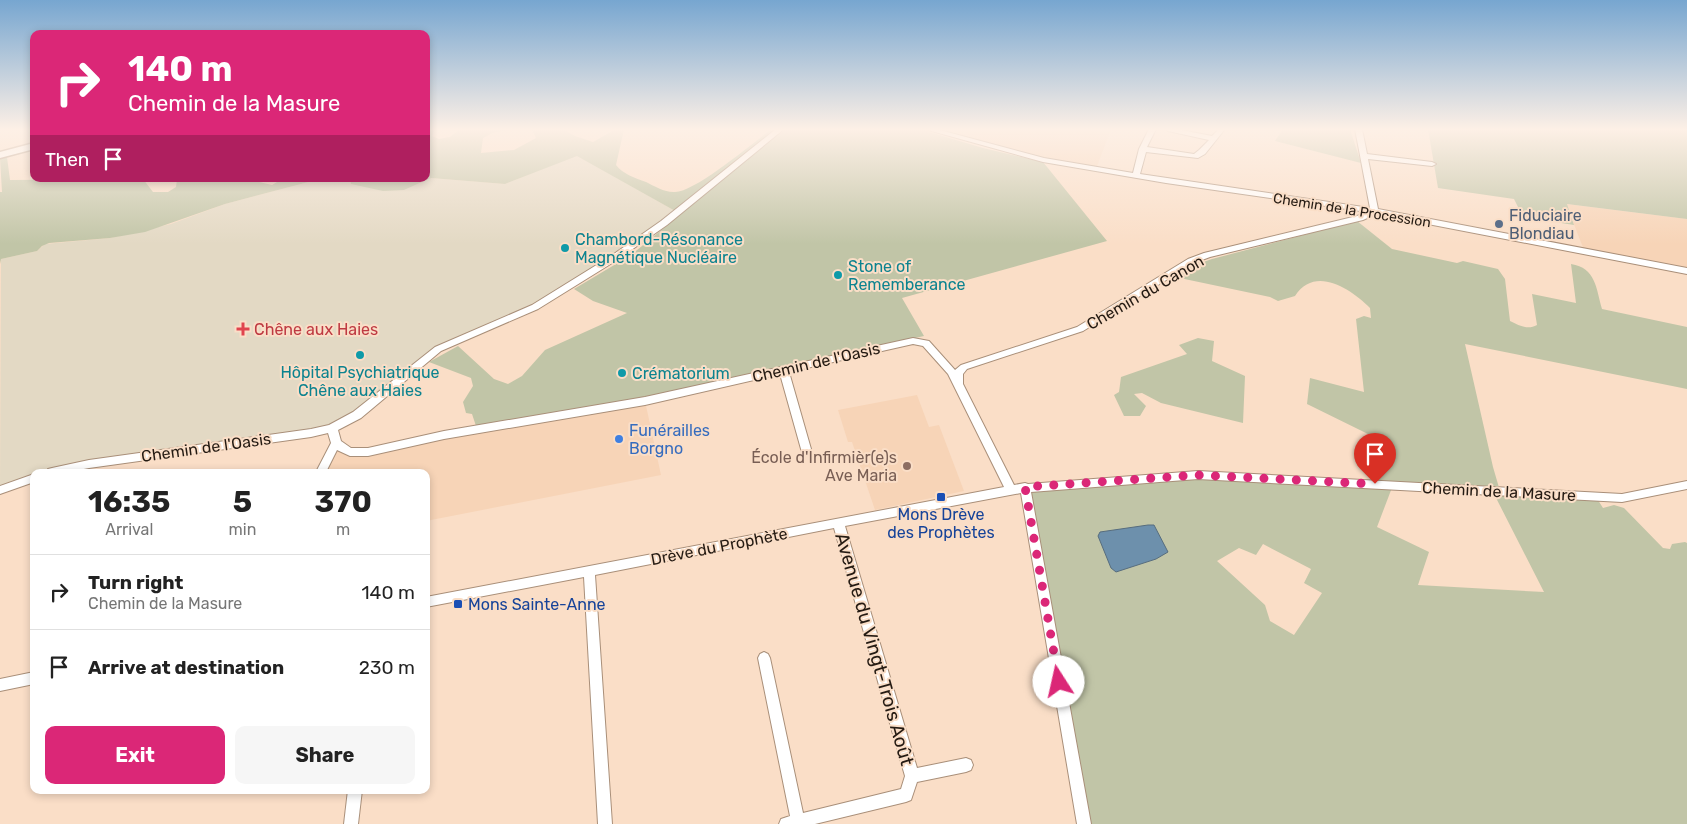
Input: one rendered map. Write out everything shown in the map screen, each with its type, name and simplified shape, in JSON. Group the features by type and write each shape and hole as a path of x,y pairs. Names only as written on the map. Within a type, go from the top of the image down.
{"street":[{"name":"Chemin de l'Oasis","path":"66,469 89,464 311,433 332,428 357,415 438,349 535,307 614,258 664,223 732,167"},
{"name":"Chemin de la Procession","path":"1087,167 1374,212 1687,271"},
{"path":"1136,176 1138,167"},
{"path":"1367,167 1374,212"},
{"name":"Chemin du Canon","path":"960,383 958,373 964,367 1080,329 1191,262 1207,255 1360,218 1374,212"},
{"name":"Chemin de l'Oasis","path":"336,443 344,451 368,452 444,435 638,403 913,340 926,343 960,383 1011,490"},
{"path":"783,369 806,450"},
{"path":"323,469 336,443 332,428"},
{"name":"Chemin de la Masure","path":"1011,490 1025,487 1198,475 1622,498 1687,485"},
{"path":"0,490 30,479"},
{"path":"1025,487 1084,824"},
{"name":"Drève du Prophète","path":"430,601 1011,490"},
{"name":"Avenue du Vingt-Trois Août","path":"764,658 792,822 906,795 912,776 838,523"},
{"path":"589,571 605,824"},
{"path":"0,684 30,679"},
{"name":"Avenue du Vingt-Trois Août","path":"912,776 966,765"},
{"path":"351,824 355,794"}],"shaded area":[{"name":"Chêne aux Haies","path":"546,167 599,167 677,212 535,307 438,349 332,428 62,469 30,469 30,479 0,490 1,259 37,251 45,244 110,238 171,224 225,204 309,182 351,182 351,184 404,190 422,182 430,182 431,178 505,184"},
{"path":"1566,204 1687,219 1687,271 1584,250"},
{"name":"École d'Infirmièr(e)s Ave Maria","path":"917,395 929,427 939,425 964,491 875,510 852,442 848,442 838,410"},
{"path":"645,401 661,475 430,520 430,469 323,469 336,443 352,453"}],"green space":[{"path":"1,167 8,167 10,180 30,180 30,182 145,182 153,192 168,192 176,187 177,182 259,182 272,185 277,182 309,182 225,204 145,232 110,238 49,243 37,251 1,259 0,264 0,192 2,192"},
{"path":"430,167 548,167 505,184 431,178"},
{"path":"597,167 618,167 622,171 660,189 675,192 685,190 697,184 721,167 732,167 677,212"},
{"path":"737,167 1047,167 1107,241 902,298 924,336 746,375 707,386 477,429 472,414 466,413 463,402 473,386 471,378 429,362 458,346 494,379 508,384 522,376 545,350 627,313 593,301 574,289 631,255"},
{"path":"1435,167 1687,167 1687,219 1567,204 1574,225 1529,218 1522,215 1514,199 1438,188"},
{"path":"351,182 422,182 404,190 383,191 351,184"},
{"path":"1357,221 1392,249 1457,263 1463,261 1498,269 1505,279 1510,321 1521,326 1530,327 1537,325 1532,294 1576,303 1571,264 1579,266 1590,274 1594,280 1602,309 1687,327 1687,389 1465,344 1500,491 1596,497 1603,508 1614,505 1624,508 1663,548 1670,549 1672,544 1687,543 1687,824 1084,824 1025,487 1165,477 1375,484 1368,434 1307,404 1310,378 1364,392 1356,319 1364,316 1371,318 1370,308 1343,288 1323,281 1312,282 1303,287 1295,296 1278,301 1270,297 1175,277 1192,266","holes":["1393,485 1492,490 1544,592 1418,585 1429,552 1377,527","1263,544 1311,569 1304,583 1322,593 1294,635 1270,621 1265,605 1217,561 1239,548 1256,555"]},
{"path":"1198,338 1214,341 1212,361 1245,376 1243,423 1161,403 1142,393 1134,394 1146,406 1140,416 1124,416 1114,395 1119,392 1121,377 1187,354 1179,345"}],"water":[{"path":"1154,525 1168,552 1156,559 1116,572 1111,568 1098,536 1100,532"}],"place":[{"name":"Fiduciaire Blondiau","path":"1499,224"},
{"name":"Chambord-Résonance Magnétique Nucléaire","path":"565,248"},
{"name":"Stone of Rememberance","path":"838,275"},
{"name":"Chêne aux Haies","path":"243,329"},
{"name":"Hôpital Psychiatrique Chêne aux Haies","path":"360,355"},
{"name":"Crématorium","path":"622,373"},
{"name":"Funérailles Borgno","path":"619,439"},
{"name":"École d'Infirmièr(e)s Ave Maria","path":"907,466"},
{"name":"Mons Drève des Prophètes","path":"941,497"},
{"name":"Mons Sainte-Anne","path":"458,604"}],"route":[{"path":"1059,682 1025,487 1198,475 1375,484"}]}
